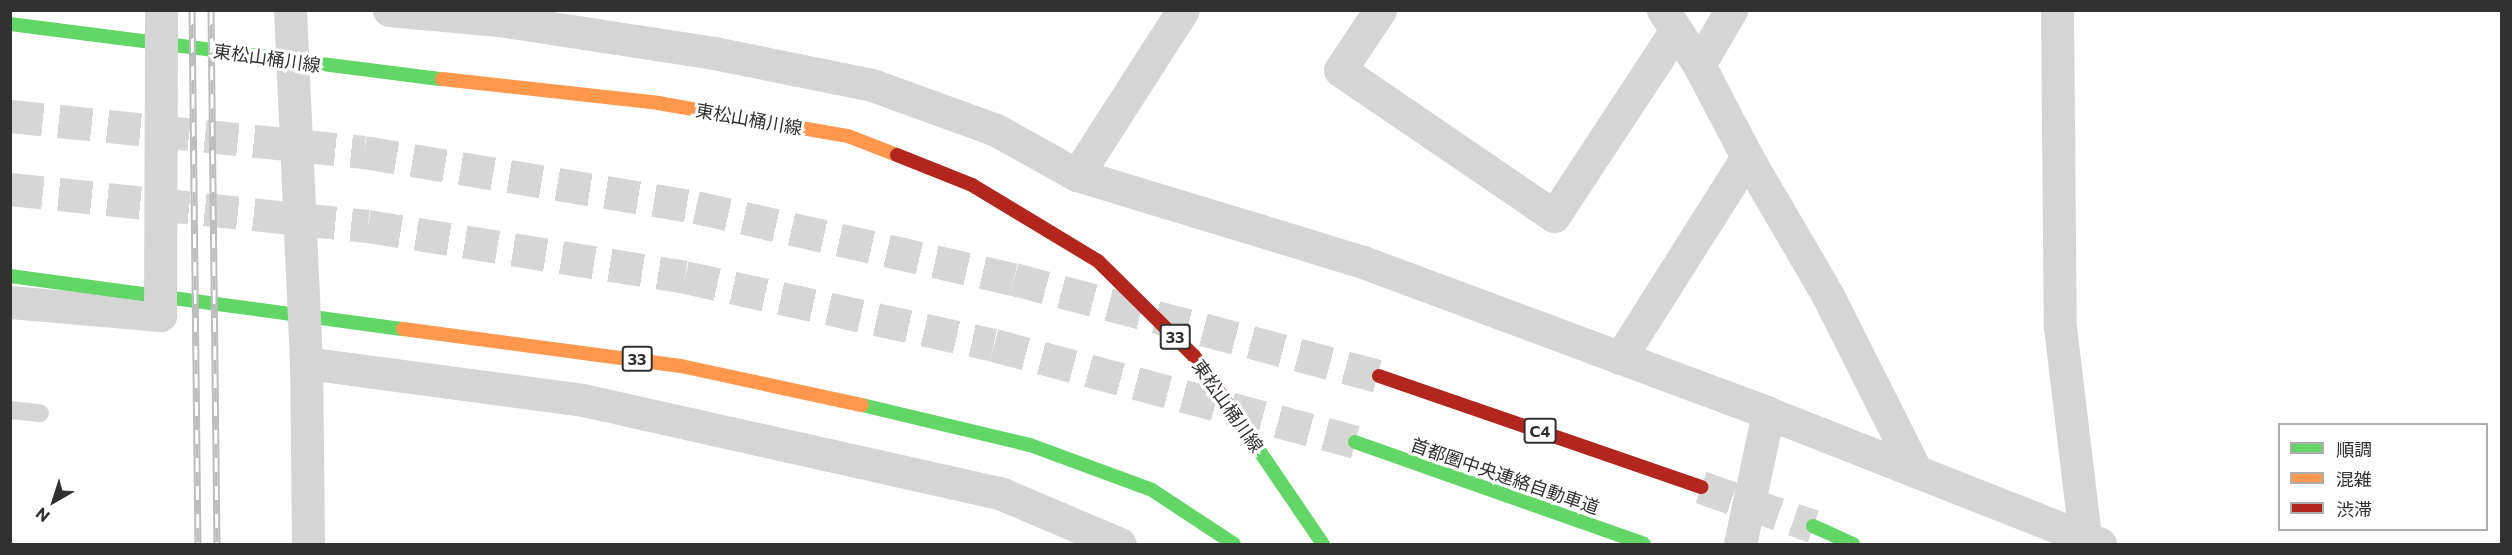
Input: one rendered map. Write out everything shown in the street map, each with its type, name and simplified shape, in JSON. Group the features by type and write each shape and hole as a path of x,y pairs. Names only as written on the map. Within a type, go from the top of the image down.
{"main road":[{"name":"東松山桶川線","path":"10,24 364,71 658,103 848,136 972,185 1098,261 1194,356 1323,544"},
{"name":"33","path":"10,276 681,366 848,402 1030,444 1152,490 1234,544"},
{"name":"C4","path":"1379,376 1701,487"},
{"name":"首都圏中央連絡自動車道","path":"1355,442 1644,544"},
{"path":"1813,526 1853,544"}],"street":[{"path":"10,302 160,315 161,10"},
{"path":"290,10 306,363 308,544"},
{"path":"389,10 499,20 714,53 872,85 996,130 1077,175 1363,262 1768,413 2093,541"},
{"path":"1077,175 1183,10"},
{"path":"1380,10 1340,70 1554,216 1669,21 1699,65 1747,157 1827,294 1916,471"},
{"path":"1699,65 1731,10"},
{"path":"2057,10 2060,327 2093,541"},
{"path":"1620,358 1747,157"},
{"path":"306,363 584,400 1002,494 1120,544"},
{"path":"1740,544 1768,413"}],"lane":[{"path":"10,410 40,413"}],"tunnel":[{"path":"10,116 364,152 696,207 1014,279 1379,376"},
{"path":"10,189 368,226 685,277 994,345 1355,442"},
{"path":"1701,487 1813,526"}],"railway":[{"path":"192,10 198,544"},
{"path":"211,10 217,544"}],"traffic: fast":[{"path":"10,24 442,79"},
{"path":"10,276 403,329"},
{"path":"1226,402 1323,544"},
{"path":"862,405 1030,445 1152,490 1234,544"},
{"path":"1355,442 1644,544"},
{"path":"1813,526 1853,544"}],"traffic: slow":[{"path":"442,79 658,103 848,136 897,155"},
{"path":"403,329 681,366 862,405"}],"traffic: jam":[{"path":"897,155 972,185 1098,261 1194,356 1226,402"},
{"path":"1379,376 1701,487"}]}
